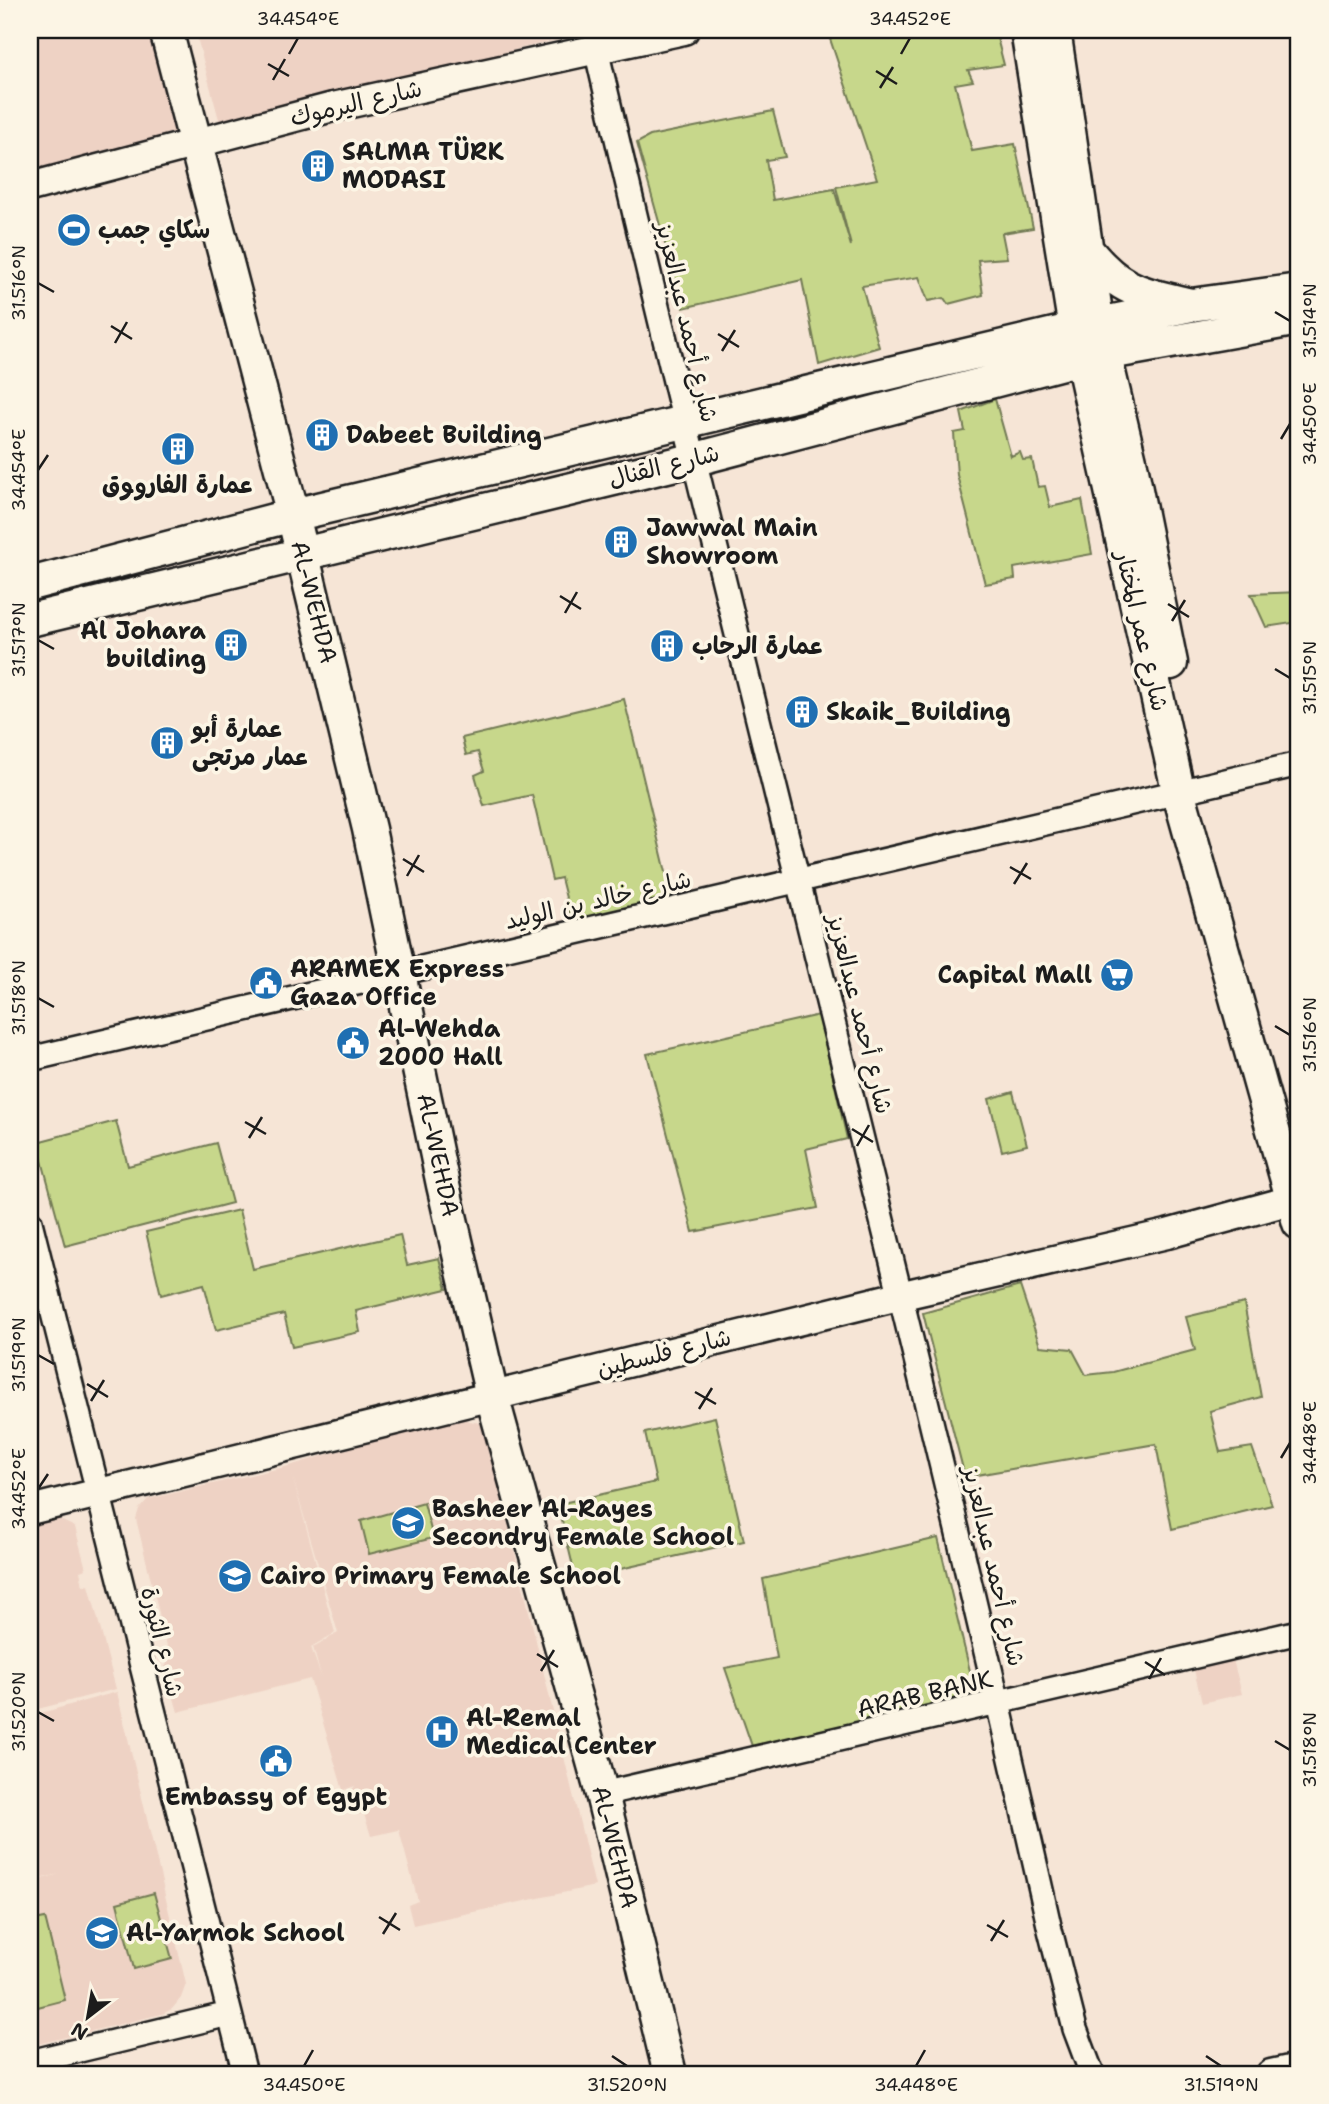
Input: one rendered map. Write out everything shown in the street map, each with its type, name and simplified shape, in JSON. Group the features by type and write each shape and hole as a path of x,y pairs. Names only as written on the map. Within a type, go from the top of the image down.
{"main road":[{"name":"AL-WEHDA","path":"166,30 293,515 369,829 492,1396 602,1794 670,2074"},
{"name":"شارع عمر المختار","path":"1027,30 1089,342 1188,792 1296,1207"},
{"name":"شارع عمر المختار","path":"1054,30 1087,250 1089,342"},
{"path":"1087,250 1107,275 1132,290 1191,305"},
{"name":"شارع القنال","path":"30,620 692,460 1089,342 1191,305 1299,290"},
{"name":"شارع القنال","path":"30,584 293,515 683,424 1089,342 1299,319"},
{"name":"شارع عمر المختار","path":"1188,792 1299,1151"}],"street":[{"name":"شارع اليرموك","path":"30,187 333,107 684,30"},
{"name":"شارع أحمد عبدالعزيز","path":"596,49 683,424 903,1295 1053,1943 1075,2029 1091,2074"},
{"name":"شارع خالد بن الوليد","path":"30,1059 800,879 1188,792 1299,764"},
{"name":"شارع فلسطين","path":"30,1510 903,1295 1296,1207"},
{"name":"شارع الثورة","path":"30,1222 38,1284 98,1494 245,2074"},
{"name":"ARAB BANK","path":"602,1794 999,1704 1299,1632"},
{"path":"30,2062 229,2014"},
{"path":"1271,2074 1299,2068"}],"shaded area":[{"path":"30,30 151,30 180,138 30,175"},
{"path":"195,30 601,30 522,48 354,96 221,127"},
{"path":"451,1417 484,1424 595,1886 413,1925 408,1905 418,1901 399,1830 371,1836 364,1814 358,1814 352,1790 355,1786 343,1790 310,1679 178,1712 165,1667 170,1658 136,1519 139,1509 148,1499 289,1466","holes":["292,1475 338,1633 313,1647 321,1676 311,1647 335,1633"]},
{"path":"56,1518 75,1527 86,1569 80,1571 83,1586 89,1585 116,1689 30,1711 30,1525"},
{"path":"1233,1660 1242,1694 1202,1703 1194,1670"},
{"path":"117,1692 186,1984 181,1998 172,2009 162,2014 30,2046 30,1882 60,1874 30,1881 30,1716"}],"green space":[{"path":"827,30 995,30 1004,65 968,70 973,81 955,84 972,151 1015,144 1033,228 1002,233 1007,258 978,260 983,295 948,304 944,298 928,301 919,277 862,286 879,347 819,365 802,280 683,308 637,143 650,136 773,111 785,157 766,160 773,200 834,189 851,246 836,187 877,179"},
{"path":"995,399 1011,456 1020,452 1023,460 1032,459 1038,487 1045,486 1050,507 1082,500 1092,554 1014,568 1015,579 985,584 957,475 954,433 965,431 961,412"},
{"path":"1299,592 1299,622 1266,627 1251,594"},
{"path":"624,699 672,897 572,922 561,878 552,880 532,795 484,806 475,775 484,771 478,752 466,755 462,738"},
{"path":"819,1015 847,1139 806,1149 818,1208 693,1232 647,1054"},
{"path":"1013,1092 1027,1145 1002,1151 989,1099"},
{"path":"116,1121 128,1166 216,1143 232,1203 65,1246 37,1142"},
{"path":"239,1210 253,1269 400,1235 407,1265 439,1258 447,1289 356,1311 360,1332 292,1347 284,1314 216,1330 204,1284 161,1295 146,1232"},
{"path":"1020,1286 1040,1346 1072,1349 1086,1375 1113,1372 1195,1350 1186,1317 1244,1303 1261,1397 1210,1411 1220,1452 1252,1447 1272,1505 1172,1529 1156,1444 965,1477 923,1313"},
{"path":"715,1417 744,1541 576,1579 558,1504 656,1482 645,1433"},
{"path":"424,1503 433,1538 369,1554 361,1521"},
{"path":"938,1538 976,1696 752,1746 725,1668 777,1658 763,1579"},
{"path":"154,1893 172,1959 134,1969 117,1903"},
{"path":"45,1918 65,2000 30,2009 30,1921"}],"place":[{"name":"SALMA TÜRK MODASI","path":"318,166"},
{"name":"سكاي جمب","path":"74,230"},
{"name":"Dabeet Building","path":"322,435"},
{"name":"عمارة الفارووق","path":"178,449"},
{"name":"Jawwal Main Showroom","path":"621,542"},
{"name":"Al Johara building","path":"231,645"},
{"name":"عمارة الرحاب","path":"667,646"},
{"name":"Skaik_Building","path":"802,712"},
{"name":"عمارة أبو عمار مرتجى","path":"167,743"},
{"name":"Capital Mall","path":"1117,975"},
{"name":"ARAMEX Express Gaza Office","path":"266,983"},
{"name":"Al-Wehda 2000 Hall","path":"353,1043"},
{"name":"Basheer Al-Rayes Secondry Female School","path":"408,1523"},
{"name":"Cairo Primary Female School","path":"235,1576"},
{"name":"Al-Remal Medical Center","path":"442,1732"},
{"name":"Embassy of Egypt","path":"276,1761"},
{"name":"Al-Yarmok School","path":"102,1933"}]}
